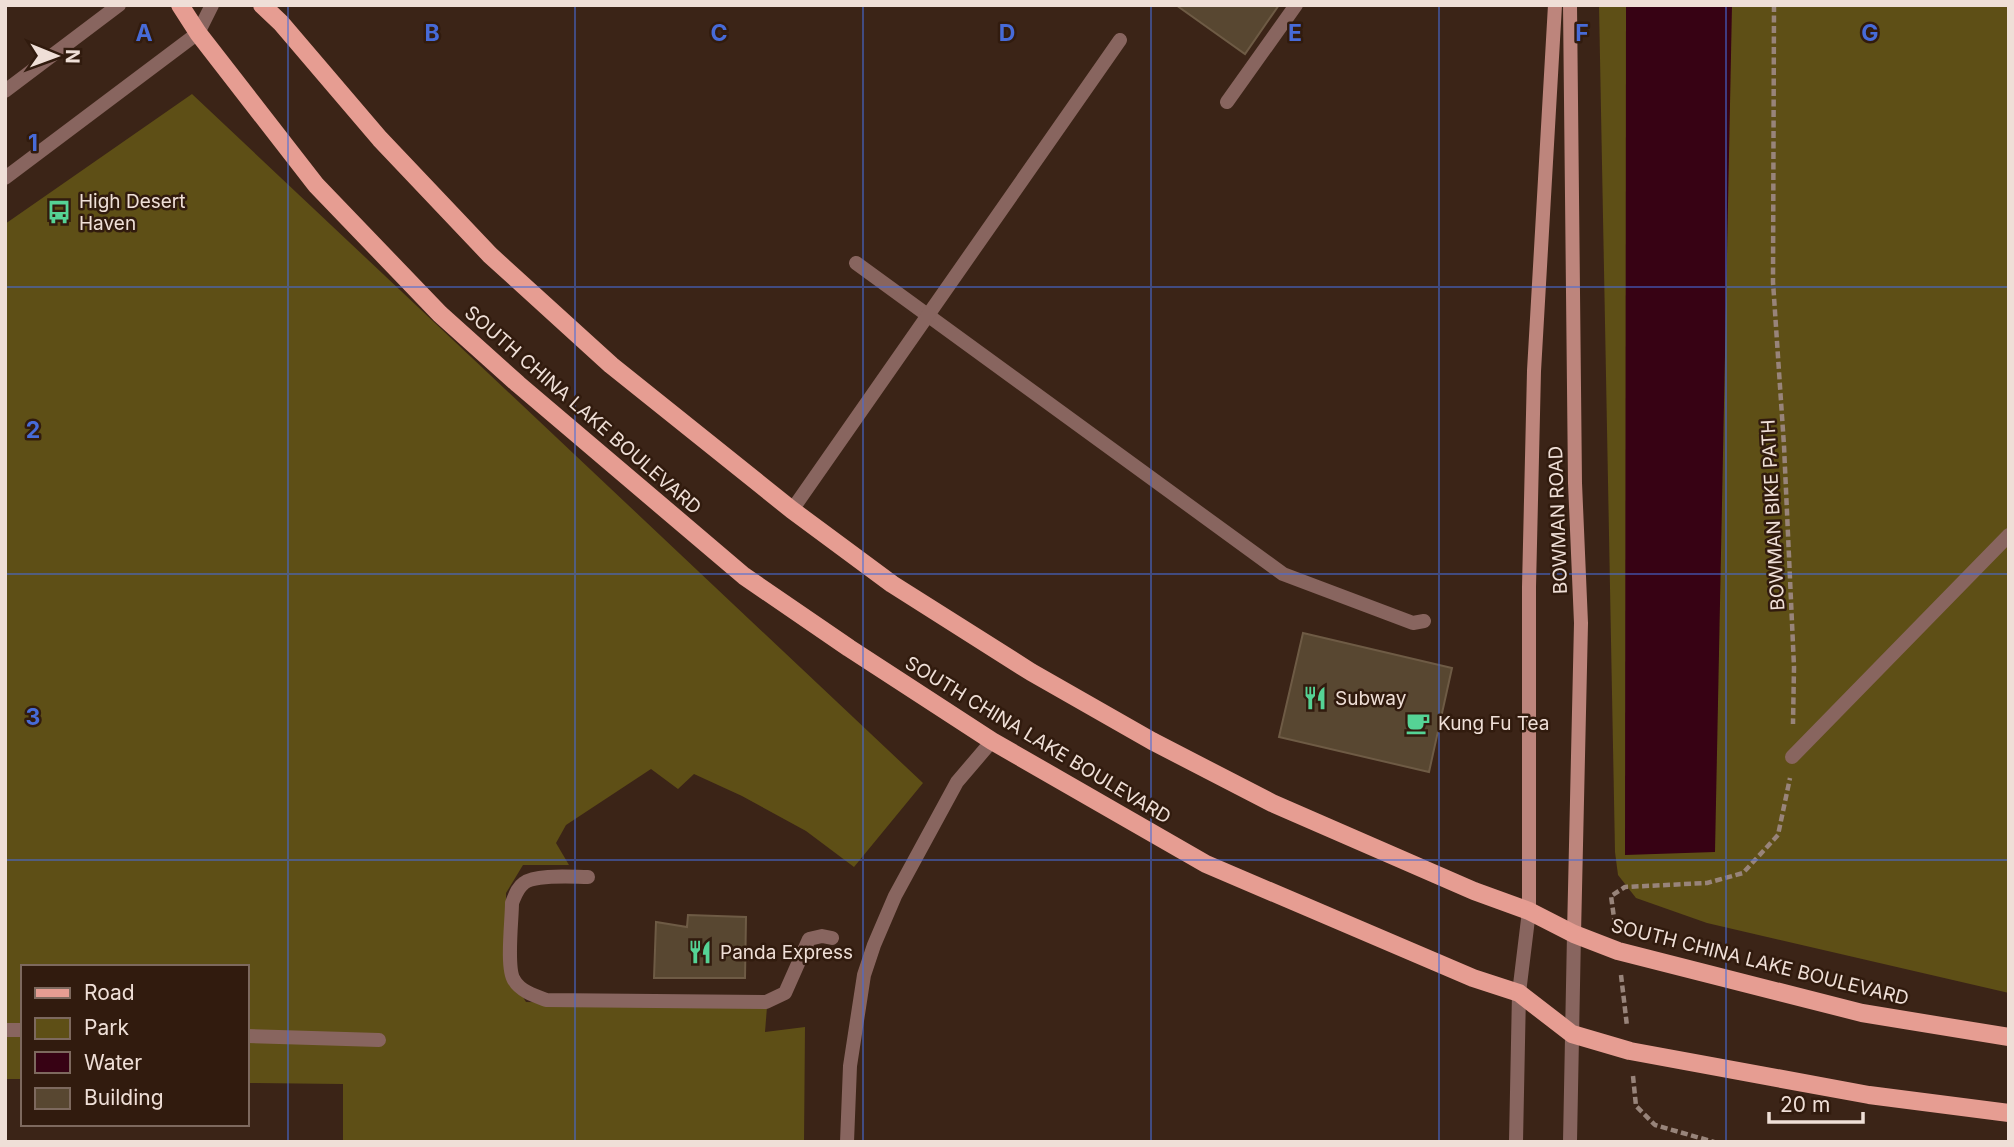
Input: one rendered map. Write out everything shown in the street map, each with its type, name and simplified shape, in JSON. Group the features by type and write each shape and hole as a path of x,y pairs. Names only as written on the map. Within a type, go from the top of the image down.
{"main road":[{"name":"SOUTH CHINA LAKE BOULEVARD","path":"180,5 198,33 316,185 440,314 744,576 992,741 1206,864 1473,978 1519,993 1572,1034 1630,1051 1869,1095 2009,1112"},
{"name":"SOUTH CHINA LAKE BOULEVARD","path":"262,5 281,23 380,139 490,255 611,365 792,510 892,584 1031,673 1152,741 1272,803 1618,951 1862,1013 2009,1037"},
{"name":"BOWMAN ROAD","path":"1528,911 1529,601 1534,370 1555,5"},
{"name":"BOWMAN ROAD","path":"1570,5 1575,483 1581,622 1574,934"}],"street":[{"path":"5,91 119,5"},
{"path":"5,178 198,33 212,5"},
{"path":"1227,102 1296,5"},
{"path":"792,510 1120,40"},
{"path":"856,263 1283,575 1413,623 1424,621"},
{"path":"1792,757 2009,535"},
{"path":"847,1142 850,1066 864,975 874,945 895,896 957,782 992,741"},
{"path":"588,877 532,879 522,884 516,893 512,904 510,968 514,980 533,996 546,1000 766,1002 785,993 809,939 822,936 832,938"},
{"name":"BOWMAN ROAD","path":"1517,1142 1519,993 1528,911"},
{"name":"BOWMAN ROAD","path":"1570,1142 1574,934"},
{"path":"248,1036 379,1040"}],"path":[{"name":"BOWMAN BIKE PATH","path":"1618,951 1611,896 1625,887 1707,883 1743,873 1778,835 1792,772 1794,653 1773,282 1774,5"},
{"path":"1618,951 1636,1106 1655,1125 1714,1142"}],"green space":[{"path":"1599,5 2009,5 2009,993 1707,923 1636,898 1618,875 1615,852"},
{"path":"192,94 923,783 854,867 806,831 742,796 694,774 678,789 651,769 566,825 556,843 569,865 523,865 506,893 507,971 526,1002 767,1007 765,1032 805,1027 804,1142 343,1142 343,1084 248,1083 248,965 21,965 21,1079 5,1079 5,224"}],"water":[{"path":"1626,5 1732,5 1715,852 1625,855"}],"building":[{"path":"1176,5 1279,5 1245,54"},
{"path":"1303,633 1452,668 1429,772 1279,737"},
{"name":"Panda Express","path":"688,915 746,917 745,978 654,978 656,922 687,927"}],"place":[{"name":"High Desert Haven","path":"59,212"},
{"name":"Subway","path":"1315,698"},
{"name":"Kung Fu Tea","path":"1418,723"},
{"name":"Panda Express","path":"700,952"}]}
